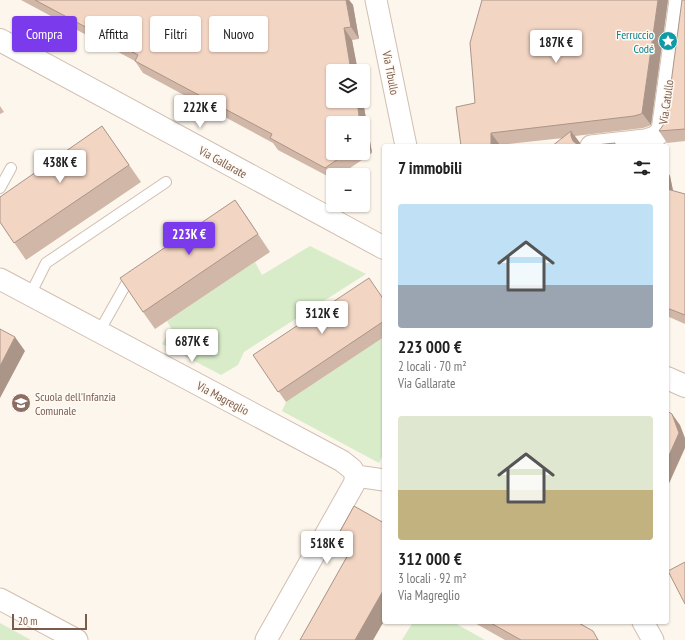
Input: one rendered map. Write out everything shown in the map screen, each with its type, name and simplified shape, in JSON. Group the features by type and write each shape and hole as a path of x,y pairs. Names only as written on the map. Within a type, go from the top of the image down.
{"street":[{"name":"Via Tibullo","path":"376,0 406,144"},
{"name":"Via Catullo","path":"609,144 646,140 656,137 662,130 680,0"},
{"name":"Via Gallarate","path":"0,40 382,247"},
{"name":"Via Magreglio","path":"0,280 342,461 352,469 356,476"},
{"path":"669,379 685,386"},
{"path":"266,640 354,484 356,476 382,480"},
{"path":"0,599 77,640"},
{"path":"644,624 653,640"}],"lane":[{"path":"0,188 11,168"},
{"path":"30,295 46,263 166,182"},
{"path":"99,332 126,284 146,271"}],"green space":[{"path":"310,246 366,274 244,352 238,365 221,375 162,344 171,328 167,321 255,262 262,275"},
{"path":"382,338 382,457 379,463 282,411 286,402"},
{"path":"0,623 31,640 0,640"},
{"path":"412,624 457,624 485,640 402,640"}],"building":[{"path":"35,0 346,0 351,27 344,28 350,64 326,64 326,108 358,108 359,116 326,116 326,160 337,160 325,168 270,138 272,134 135,61 138,55 132,52 142,52 142,16 85,16 85,27 77,22 77,16 65,16"},
{"path":"482,0 658,0 642,113 634,116 491,133 491,144 461,144 456,107 475,103 470,43"},
{"path":"682,0 685,0 685,129 659,131 666,121"},
{"path":"102,126 129,165 14,243 0,222 0,197"},
{"path":"571,131 573,141 577,144 555,144"},
{"path":"669,190 685,194 685,315 669,309"},
{"path":"235,200 258,234 143,312 120,278"},
{"path":"369,278 382,297 382,322 278,392 253,355"},
{"path":"0,329 15,337 0,366"},
{"path":"669,412 672,414 679,433 669,456"},
{"path":"354,506 382,522 382,593 355,640 300,640 353,546 337,537"},
{"path":"685,562 685,604 669,573 669,570"},
{"path":"493,624 581,624 593,631 598,640 521,640"}],"place":[{"name":"Ferruccio Codé","path":"668,41"},
{"name":"Scuola dell'Infanzia Comunale","path":"21,403"}]}
